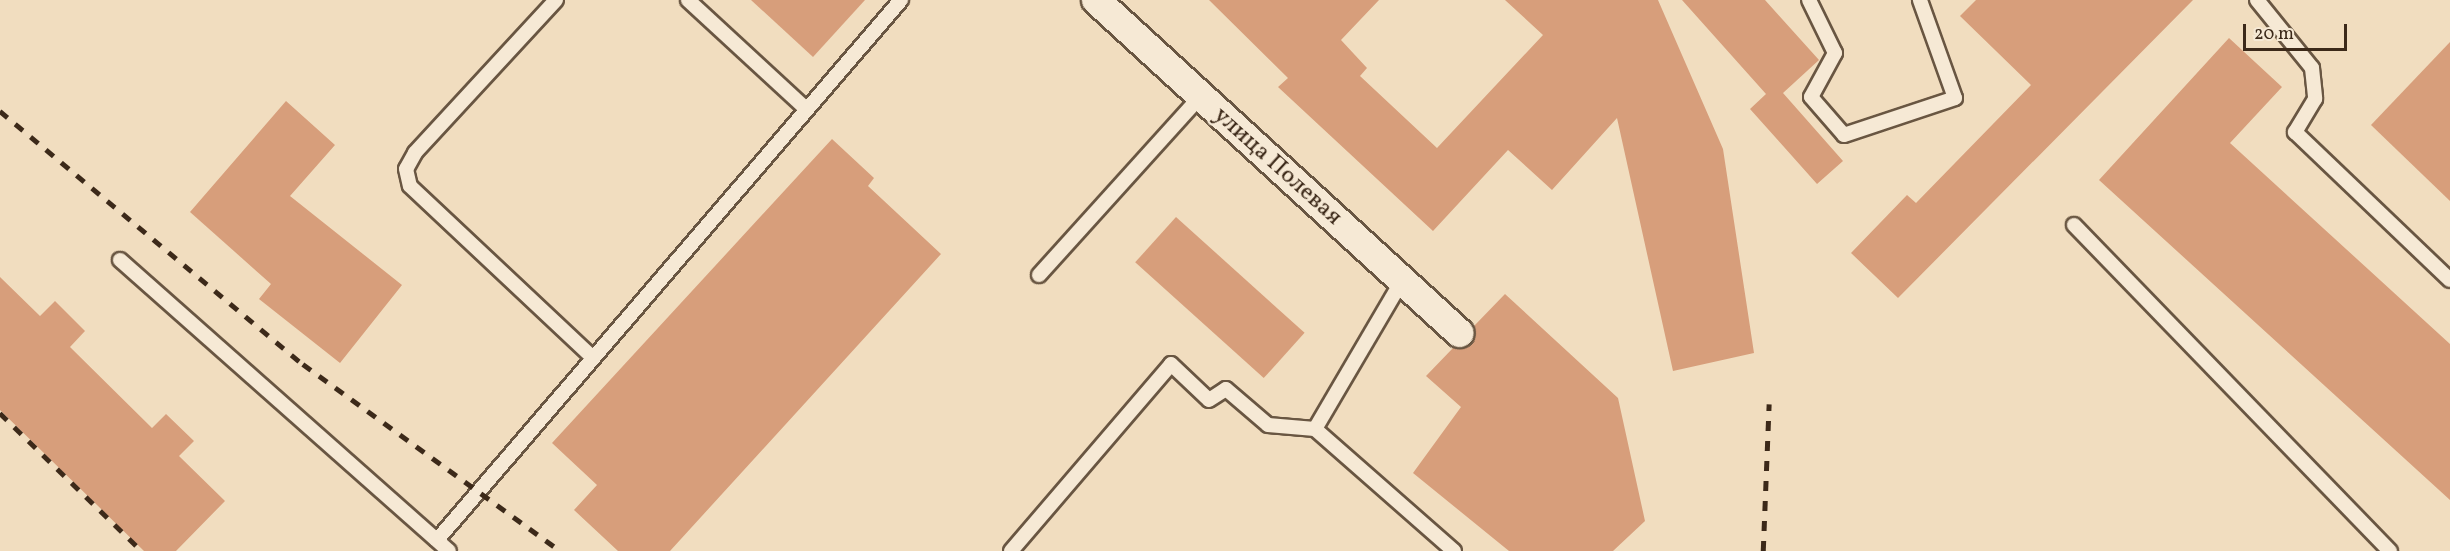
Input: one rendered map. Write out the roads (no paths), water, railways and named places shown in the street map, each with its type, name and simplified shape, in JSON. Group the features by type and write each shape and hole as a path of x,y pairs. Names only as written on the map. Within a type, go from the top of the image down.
{"street":[{"name":"улица Полевая","path":"1096,0 1459,333"}],"lane":[{"path":"556,0 415,153 406,169 410,186 591,356"},
{"path":"688,0 806,109"},
{"path":"437,540 591,356 901,0"},
{"path":"1809,0 1835,53 1811,97 1844,135 1955,98 1920,0"},
{"path":"2257,0 2312,68 2315,99 2295,132 2450,280"},
{"path":"1039,275 1200,97"},
{"path":"2074,225 2390,551"},
{"path":"120,260 449,551"},
{"path":"1315,429 1402,281"},
{"path":"1011,551 1172,363 1209,399 1226,389 1268,425 1315,429 1454,551"}],"railway":[{"path":"0,111 303,364 560,551"},
{"path":"1763,551 1769,404"},
{"path":"0,413 142,551"}]}
